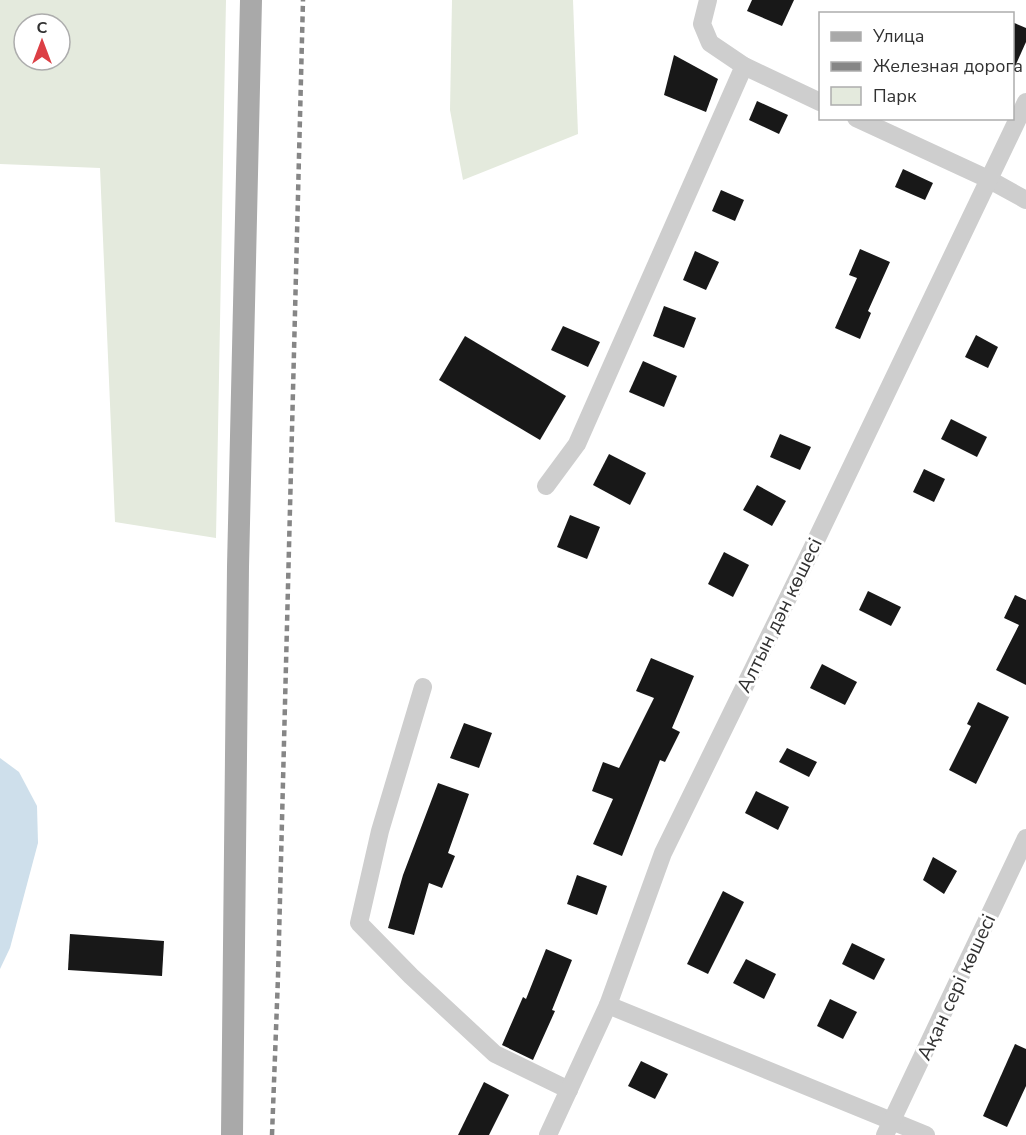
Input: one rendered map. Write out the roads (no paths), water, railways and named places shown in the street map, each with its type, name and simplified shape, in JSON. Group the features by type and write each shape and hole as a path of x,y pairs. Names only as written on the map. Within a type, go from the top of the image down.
{"main road":[{"path":"232,1135 238,556 251,0"}],"street":[{"path":"708,0 702,24 710,43 744,66 819,102"},
{"path":"546,486 577,444 744,66"},
{"name":"Алтын дән көшесі","path":"548,1135 608,1005 663,853 1026,102"},
{"path":"860,120 988,179 1026,200"},
{"path":"423,687 380,831 359,924 495,1054 569,1090"},
{"name":"Ақан сері көшесі","path":"888,1128 1026,838"},
{"path":"608,1005 888,1128 926,1135"}],"water":[{"path":"0,758 19,772 37,806 38,843 10,948 0,969"}],"railway":[{"path":"272,1135 303,0"}]}
